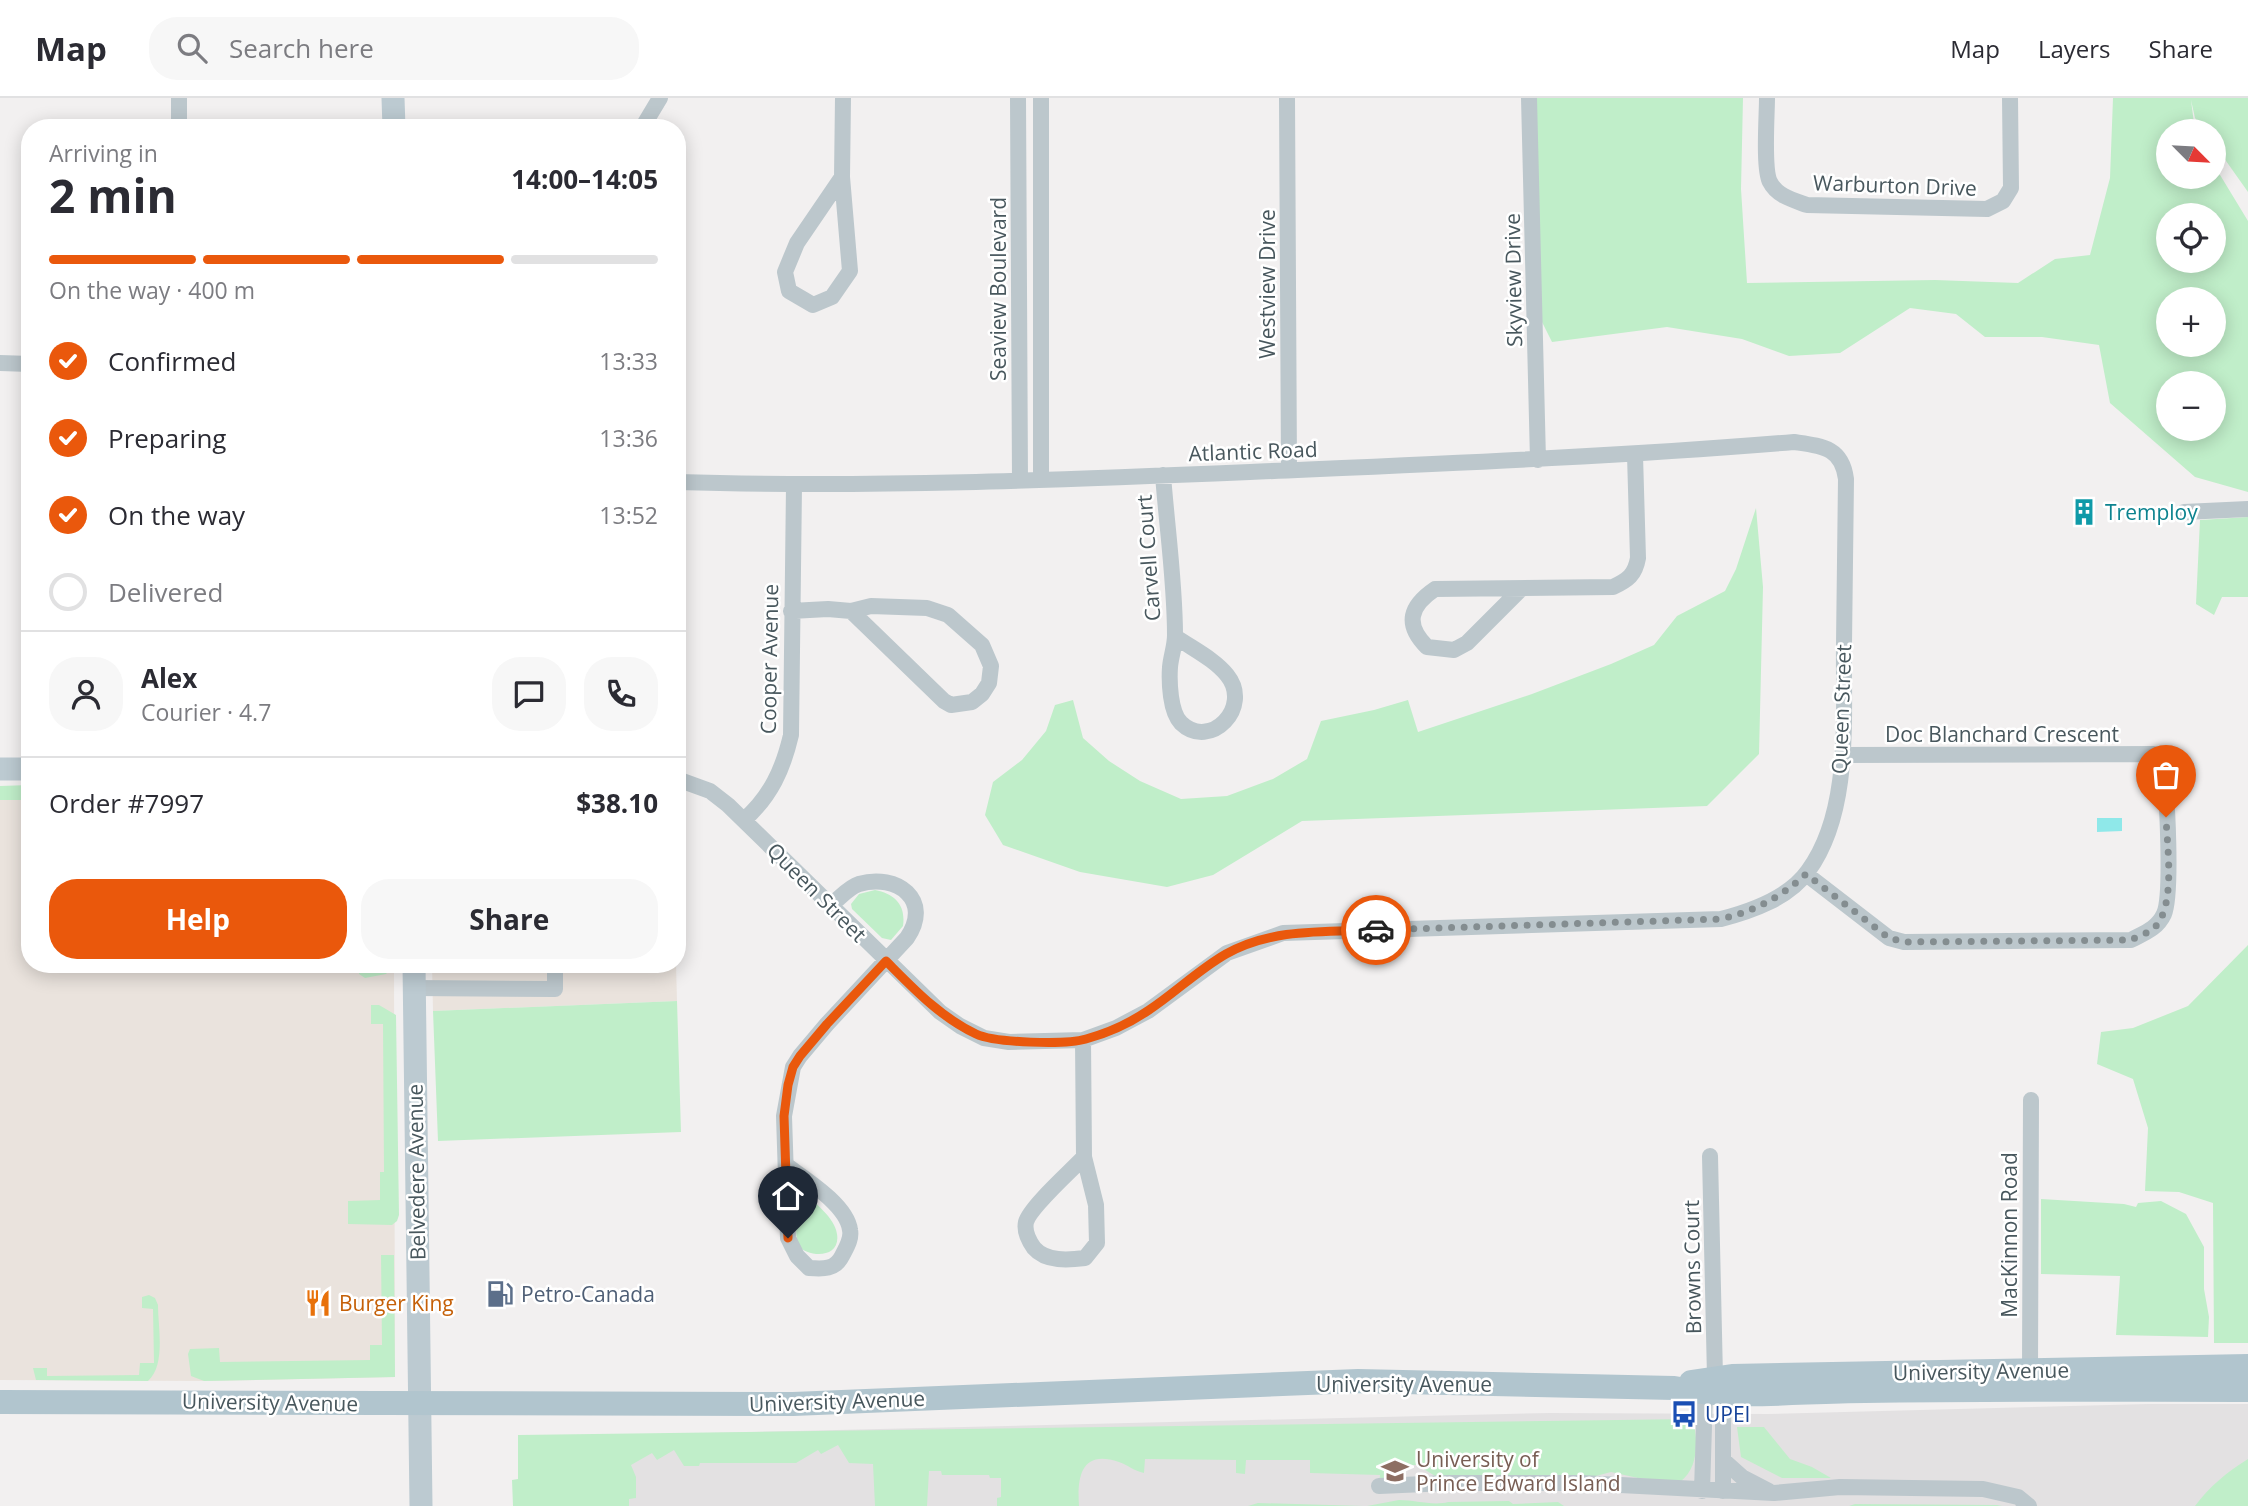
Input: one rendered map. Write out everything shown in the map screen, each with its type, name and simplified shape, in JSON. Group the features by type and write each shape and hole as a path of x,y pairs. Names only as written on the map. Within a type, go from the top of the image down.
{"main road":[{"path":"393,98 394,119"},
{"path":"0,769 21,769"},
{"name":"Belvedere Avenue","path":"414,973 421,1506"},
{"name":"University Avenue","path":"1715,1388 2030,1370 2248,1366"},
{"name":"University Avenue","path":"0,1402 793,1404 1359,1381 1863,1391 2248,1390"}],"street":[{"path":"179,98 179,119"},
{"path":"647,119 660,98"},
{"path":"842,177 797,243 785,272 789,291 813,305 832,297 850,271 842,177 843,98"},
{"name":"Seaview Boulevard","path":"1018,98 1020,480"},
{"name":"Seaview Boulevard","path":"1041,98 1041,480"},
{"name":"Westview Drive","path":"1287,98 1289,470"},
{"name":"Skyview Drive","path":"1529,98 1538,460"},
{"name":"Warburton Drive","path":"1767,98 1770,182 1784,197 1807,205 1987,209 2003,201 2011,188 2010,98"},
{"path":"0,363 21,364"},
{"name":"Atlantic Road","path":"686,482 794,486 1041,480 1538,460 1794,442 1829,449"},
{"name":"Queen Street","path":"686,782 710,791 744,820 940,1012 984,1038 1009,1042 1083,1040 1116,1028 1148,1011 1227,953 1283,933 1721,919 1748,912 1788,890 1806,874 1820,854 1832,825 1843,755 1846,479 1844,465 1829,449"},
{"path":"1520,590 1467,643 1454,650 1427,647 1414,628 1412,614 1421,598 1435,589 1613,587 1627,580 1636,571 1638,558 1635,455"},
{"name":"Carvell Court","path":"1163,475 1176,637 1170,668 1173,702 1178,720 1190,731 1209,731 1223,724 1233,712 1236,693 1229,676 1176,637"},
{"name":"Cooper Avenue","path":"744,820 761,805 773,784 786,757 791,735 794,486"},
{"path":"2184,512 2248,509"},
{"path":"791,611 851,611 871,606 927,608 948,615 982,645 990,666 989,682 982,694 972,702 960,706 951,705 851,611"},
{"name":"Doc Blanchard Crescent","path":"1806,874 1889,938 1904,942 2131,940 2154,928 2165,913 2168,893 2166,792 2162,764 2154,754 1843,755"},
{"path":"786,1165 822,1192 845,1216 851,1231 850,1240 839,1262 831,1268 809,1268 797,1256 788,1238 784,1116 788,1085 793,1067 800,1056 915,926 916,907 907,893 896,885 873,882 856,885 832,904"},
{"path":"414,988 555,989 555,973"},
{"path":"1083,1040 1084,1157 1096,1205 1097,1243 1086,1258 1064,1260 1036,1251 1028,1240 1026,1222 1035,1208 1084,1157"},
{"name":"MacKinnon Road","path":"2030,1370 2031,1100"},
{"name":"Browns Court","path":"1710,1156 1715,1388"},
{"path":"1715,1388 1723,1460 1723,1492"},
{"path":"1702,1491 1715,1388"},
{"path":"1723,1460 1742,1477 1774,1493"},
{"path":"1379,1486 1582,1483 1774,1493 1840,1487 1983,1489 2018,1497 2029,1506"}],"shaded area":[{"path":"0,786 21,786 21,973 394,973 395,1377 204,1381 0,1380"},
{"path":"432,973 676,973 677,1001 433,1011"},
{"name":"University of Prince Edward Island","path":"2248,1404 2248,1506 544,1506 542,1437 1550,1413 1768,1414"}],"green space":[{"path":"1537,98 1743,98 1741,189 1747,283 1935,280 2018,283 2055,259 2090,255 2110,178 2113,98 2248,98 2248,192 2226,161 2226,119 2196,119 2191,100 2193,119 2156,119 2156,189 2226,189 2226,185 2248,221 2248,492 2195,477 2110,403 2099,345 2042,337 1985,337 1956,314 1910,308 1840,353 1789,356 1742,339 1667,327 1552,342 1527,292"},
{"path":"1756,508 1763,587 1759,754 1707,806 1302,821 1213,875 1167,887 1080,872 1003,845 985,815 993,782 1022,760 1046,731 1055,705 1073,700 1083,738 1109,761 1140,781 1181,799 1227,796 1273,779 1307,759 1321,721 1408,700 1418,732 1611,664 1654,645 1677,616 1725,591 1736,569"},
{"path":"2248,517 2248,597 2222,597 2214,615 2196,604 2200,520"},
{"path":"21,785 21,800 0,800 0,786"},
{"path":"875,890 888,894 898,902 903,912 903,926 891,940 882,938 852,909 851,904 859,894"},
{"path":"2248,945 2248,1343 2214,1343 2213,1203 2179,1192 2145,1191 2148,1128 2133,1079 2097,1064 2101,1032 2133,1028 2188,1006"},
{"path":"359,973 387,973 365,978"},
{"path":"677,1001 681,1132 438,1141 433,1011"},
{"path":"371,1005 379,1005 396,1015 399,1215 392,1225 348,1224 348,1201 380,1200 380,1172 384,1172 383,1024 371,1024"},
{"path":"798,1189 823,1210 832,1222 837,1242 830,1252 809,1253 797,1245 794,1196"},
{"path":"2041,1199 2136,1207 2138,1203 2161,1201 2186,1214 2204,1247 2208,1337 2116,1335 2120,1276 2041,1274"},
{"path":"381,1255 394,1255 395,1377 204,1381 191,1376 188,1354 190,1349 219,1348 220,1362 370,1360 370,1345 382,1345"},
{"path":"149,1295 155,1298 158,1305 160,1345 154,1374 148,1381 36,1380 33,1368 47,1368 47,1376 139,1375 140,1363 154,1363 153,1309 142,1308 142,1297"},
{"path":"1693,1419 1696,1453 1691,1469 1680,1482 1611,1472 1592,1477 1445,1482 1417,1465 1407,1465 1399,1469 1390,1486 1379,1486 1380,1475 1310,1473 1310,1460 1246,1460 1245,1474 1236,1473 1236,1460 1145,1459 1144,1473 1119,1462 1096,1459 1084,1468 1081,1476 1079,1506 997,1506 997,1498 1001,1497 1001,1478 990,1478 989,1475 942,1475 941,1471 929,1471 927,1506 875,1506 873,1464 849,1463 838,1445 821,1454 818,1450 796,1463 700,1463 699,1466 684,1466 674,1450 657,1460 652,1453 631,1465 636,1477 636,1498 629,1499 629,1506 513,1506 512,1480 518,1479 518,1435"},
{"path":"1737,1427 1764,1427 1790,1459 1831,1478 1782,1478 1741,1457"},
{"path":"2248,1459 2248,1506 2195,1506 2219,1480"},
{"path":"1399,1500 1436,1503 1509,1501 1513,1504 1558,1502 1564,1506 1367,1506"},
{"path":"1258,1503 1364,1506 1248,1506"},
{"path":"1997,1505 2002,1506 1849,1506"}],"water":[{"path":"2097,818 2122,818 2122,831 2097,832"}],"way so far":[{"path":"1376,930 1721,919 1748,912 1771,901 1806,874 1876,929 1889,938 1904,942 2131,940 2154,928 2165,913 2168,893 2166,817"}],"place":[{"name":"Tremploy","path":"2084,512"},
{"name":"Petro-Canada","path":"500,1294"},
{"name":"Burger King","path":"318,1303"},
{"name":"UPEI","path":"1684,1414"},
{"name":"University of Prince Edward Island","path":"1395,1471"}],"route":[{"path":"788,1238 784,1116 793,1067 827,1024 886,961 940,1012 984,1038 1009,1042 1083,1040 1116,1028 1148,1011 1227,953 1283,933 1376,930"}]}
